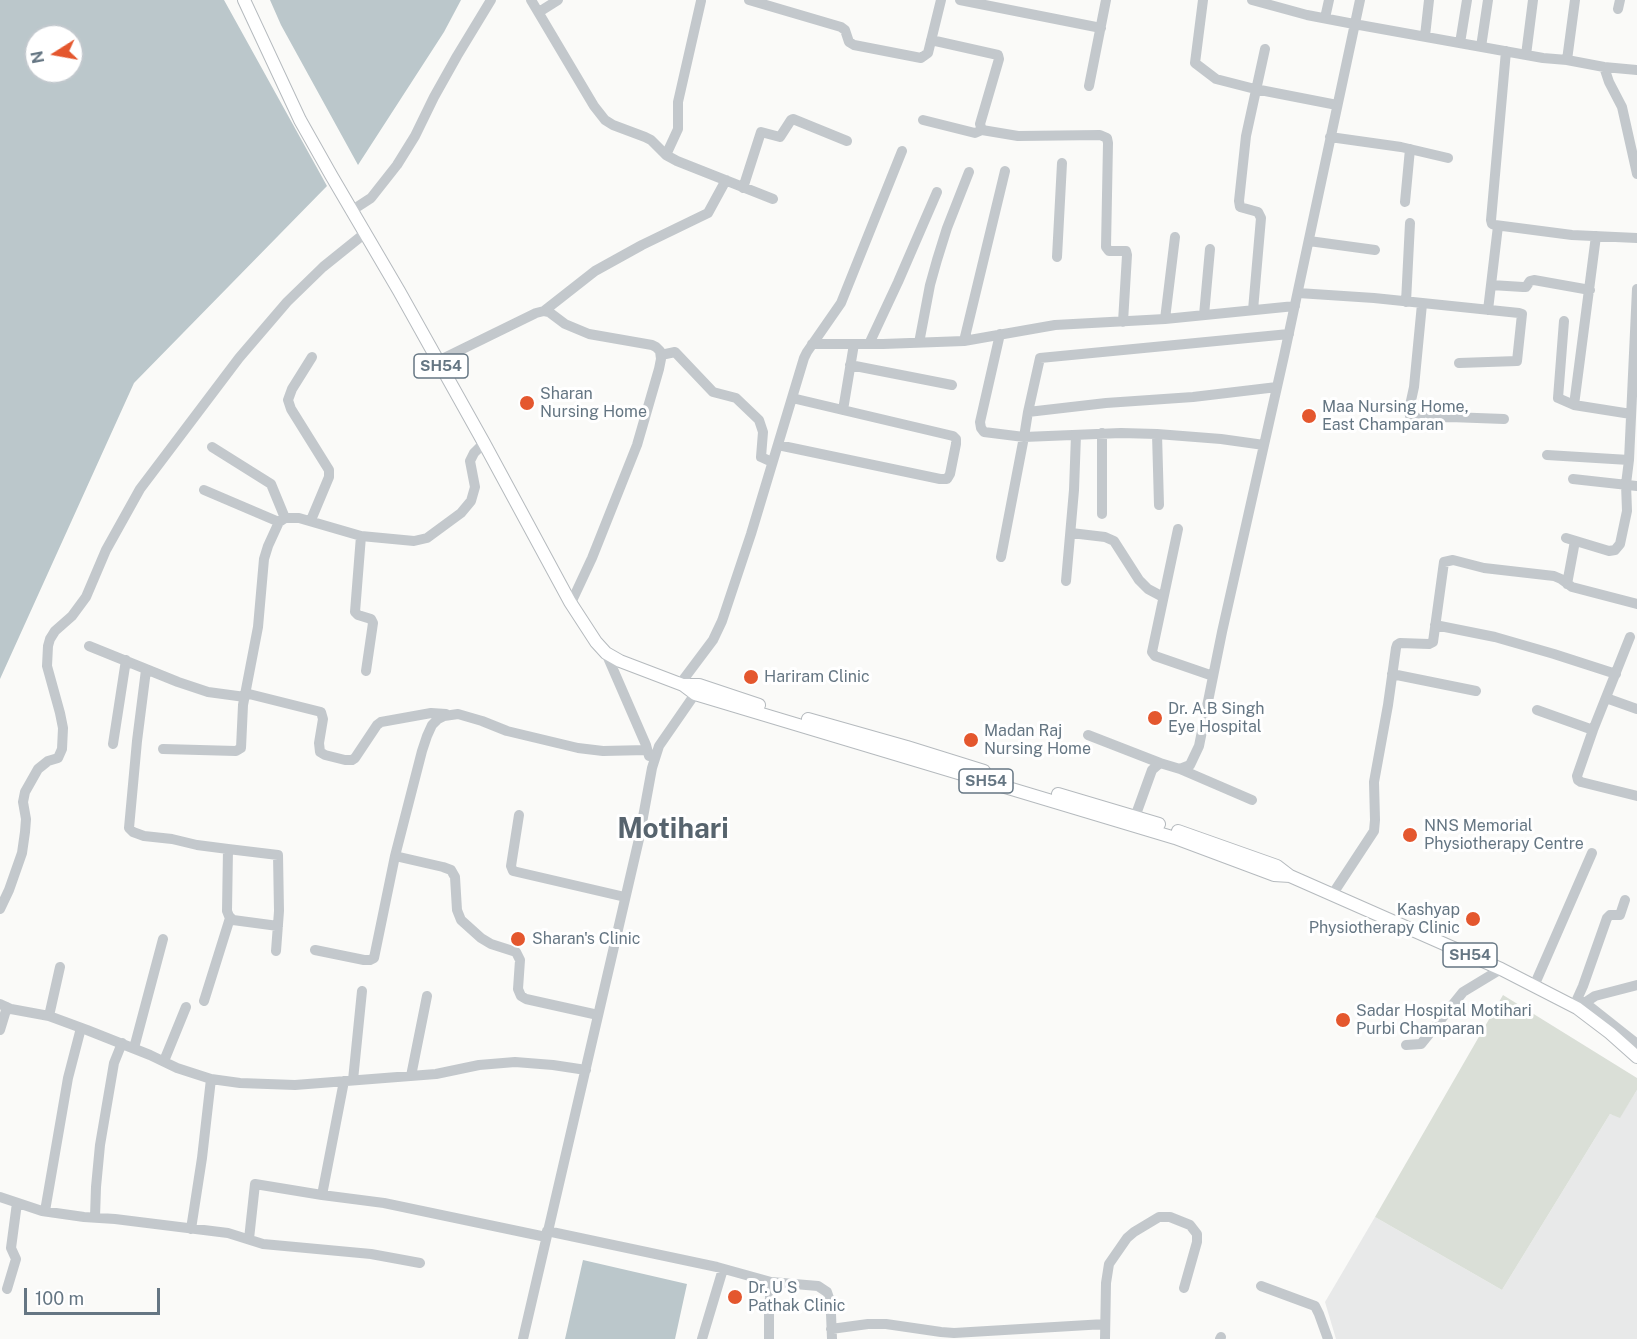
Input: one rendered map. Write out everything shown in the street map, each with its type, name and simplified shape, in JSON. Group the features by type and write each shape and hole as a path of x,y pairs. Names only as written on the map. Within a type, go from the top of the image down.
{"main road":[{"name":"SH54","path":"244,0 300,120 399,291 571,603 596,642 606,653 620,662 681,685 1175,838 1274,875 1290,876"},
{"name":"SH54","path":"697,690 760,705 908,747 1135,817 1277,866 1290,876 1578,1005 1637,1058"}],"street":[{"path":"351,211 371,198 397,165 457,56 491,0"},
{"path":"531,0 594,106 605,120 612,125 645,137 677,161 773,200"},
{"path":"539,12 558,0"},
{"path":"666,155 678,129 678,102 700,0"},
{"path":"748,0 841,27 845,30 849,42 854,45 921,58 928,53 941,0"},
{"path":"1089,86 1106,0"},
{"path":"1203,0 1195,63 1216,79 1337,105"},
{"path":"1252,0 1354,24 1526,55 1604,67 1637,68"},
{"path":"1325,18 1329,0"},
{"path":"1180,769 1190,765 1198,746 1360,0"},
{"path":"1425,36 1430,0"},
{"path":"1460,43 1467,0"},
{"path":"1481,46 1488,0"},
{"path":"1526,55 1533,0"},
{"path":"1567,60 1575,0"},
{"path":"966,1 1101,28"},
{"path":"931,40 999,56 981,124 982,130"},
{"path":"1253,310 1261,218 1258,212 1238,205 1244,149 1265,49"},
{"path":"1506,51 1491,220 1493,225 1637,238"},
{"path":"1604,67 1622,107 1637,174"},
{"path":"743,188 761,132 780,137 793,119 847,141"},
{"path":"923,120 978,133 982,130 1018,136 1100,135 1107,138 1106,247 1109,251 1126,251 1127,255 1123,322"},
{"path":"1330,137 1410,149 1448,158"},
{"path":"1405,202 1410,149"},
{"path":"681,685 713,640 722,621 804,358 841,303 902,151"},
{"path":"1057,257 1062,163"},
{"path":"964,341 1005,171"},
{"path":"919,343 937,260 969,172"},
{"path":"438,362 544,311 595,271 708,213 726,180"},
{"path":"869,344 937,192"},
{"path":"1406,302 1410,224"},
{"path":"1488,310 1498,226"},
{"path":"0,909 22,853 26,819 23,802 25,792 38,769 48,761 58,758 62,749 63,728 47,666 50,639 86,597 106,550 140,489 238,358 287,302 323,267 364,234"},
{"path":"1574,405 1596,236"},
{"path":"1165,319 1175,237"},
{"path":"1309,240 1375,250"},
{"path":"1204,315 1210,249"},
{"path":"1491,285 1526,287 1530,281 1534,280 1590,290"},
{"path":"1567,584 1571,540 1612,551 1618,548 1625,525 1632,485 1629,460 1634,437 1637,289"},
{"path":"1298,293 1374,298 1522,314 1518,360 1459,363"},
{"path":"1422,304 1410,416 1414,418 1504,419"},
{"path":"812,344 964,341 1055,325 1165,319 1295,306"},
{"path":"544,311 577,329 652,345 658,348 661,355 637,445 592,558 571,603"},
{"path":"1564,321 1557,395 1561,400 1574,405 1633,408"},
{"path":"1000,334 980,422 981,428 988,433 1024,437 1102,433 1157,434 1264,445"},
{"path":"1000,557 1038,362 1042,357 1289,334"},
{"path":"843,410 854,344"},
{"path":"661,355 675,352 713,392 736,398 759,420 763,432 761,457 772,462"},
{"path":"311,520 329,477 329,470 291,409 288,400 292,389 312,357"},
{"path":"850,365 952,385"},
{"path":"1028,412 1277,387"},
{"path":"778,445 940,479 949,477 956,444 953,436 792,398"},
{"path":"1102,433 1102,514"},
{"path":"1157,434 1159,506"},
{"path":"1066,582 1076,435"},
{"path":"204,490 282,520 299,518 361,536 414,541 427,538 436,532 461,513 471,501 475,487 470,461 484,443"},
{"path":"163,749 240,750 245,695 258,627 264,559 268,546 282,520 271,484 212,447"},
{"path":"1546,454 1629,460"},
{"path":"1573,478 1632,485"},
{"path":"1178,529 1152,653 1213,676"},
{"path":"1071,533 1105,537 1114,541 1139,580 1148,589 1163,597"},
{"path":"361,536 355,613 371,619 373,623 366,671"},
{"path":"1332,895 1374,831 1374,782 1397,645 1430,644 1433,639 1444,562 1453,560 1498,570 1554,576 1572,587 1637,604"},
{"path":"1435,625 1495,637 1616,674"},
{"path":"1630,638 1577,773 1578,780 1637,796"},
{"path":"89,646 146,670 208,692 245,695 321,712 323,719 319,743 320,752 345,760 356,758 381,722 431,713 458,714 507,731 578,748 603,751 647,750"},
{"path":"606,653 647,750 652,768"},
{"path":"114,744 126,660"},
{"path":"146,670 136,741 129,828 144,836 172,838 197,845 279,855 276,951"},
{"path":"1392,674 1476,691"},
{"path":"523,1339 626,897 652,768 658,746 697,690"},
{"path":"1606,698 1637,709"},
{"path":"1537,710 1593,730"},
{"path":"315,950 368,960 374,958 395,856 426,736 438,719 450,714"},
{"path":"1088,735 1180,769 1252,800"},
{"path":"1135,817 1152,770 1160,763"},
{"path":"519,815 511,866 513,871 626,897"},
{"path":"204,1001 230,918 227,911 228,849"},
{"path":"1534,986 1592,852"},
{"path":"395,856 451,870 455,877 457,910 461,920 491,944 516,952 520,960 518,989 521,996 598,1016"},
{"path":"1578,1005 1606,918 1610,915 1620,915 1625,900"},
{"path":"230,918 278,926"},
{"path":"134,1048 164,939"},
{"path":"49,1016 60,967"},
{"path":"1406,1045 1421,1044 1463,992 1501,969"},
{"path":"1578,1005 1606,992 1637,985"},
{"path":"322,1195 348,1081 362,992"},
{"path":"411,1076 427,996"},
{"path":"1578,1005 1637,1044"},
{"path":"0,1030 3,1006 49,1016 122,1043 177,1068 211,1079 240,1083 295,1085 348,1081 436,1074 479,1065 515,1062 586,1070"},
{"path":"164,1061 186,1007"},
{"path":"45,1211 68,1078 81,1028"},
{"path":"96,1217 100,1146 114,1063 122,1043"},
{"path":"191,1229 211,1079"},
{"path":"249,1239 255,1184 384,1203 723,1269 771,1282 810,1284 823,1289 829,1298 831,1334 868,1324 886,1324 954,1333 1105,1324"},
{"path":"0,1197 45,1211 228,1233 263,1244 371,1254 420,1263"},
{"path":"7,1290 16,1259 11,1248 18,1203"},
{"path":"1105,1339 1106,1283 1110,1264 1127,1238 1159,1217 1170,1217 1190,1225 1197,1234 1197,1242 1184,1288"},
{"path":"702,1339 723,1269"},
{"path":"769,1339 771,1282"},
{"path":"1261,1286 1314,1306 1328,1339"}],"shaded area":[{"path":"0,0 224,0 327,186 134,383 0,679"},
{"path":"270,0 461,0 444,32 358,165 281,25"},
{"path":"1503,995 1637,1078 1637,1090 1620,1118 1610,1114 1502,1290 1375,1217"},
{"path":"1637,1090 1637,1339 1336,1339 1325,1302 1375,1217 1502,1290 1610,1114 1620,1117"},
{"path":"583,1260 687,1284 675,1339 565,1339"}],"place":[{"name":"Sharan Nursing Home","path":"527,403"},
{"name":"Maa Nursing Home, East Champaran","path":"1309,416"},
{"name":"Hariram Clinic","path":"751,677"},
{"name":"Dr. A.B Singh Eye Hospital","path":"1155,718"},
{"name":"Madan Raj Nursing Home","path":"971,740"},
{"name":"NNS Memorial Physiotherapy Centre","path":"1410,835"},
{"name":"Kashyap Physiotherapy Clinic","path":"1473,919"},
{"name":"Sharan's Clinic","path":"518,939"},
{"name":"Sadar Hospital Motihari Purbi Champaran","path":"1343,1020"},
{"name":"Dr. U S Pathak Clinic","path":"735,1297"}],"district":[{"name":"Motihari","path":"673,829"}]}
